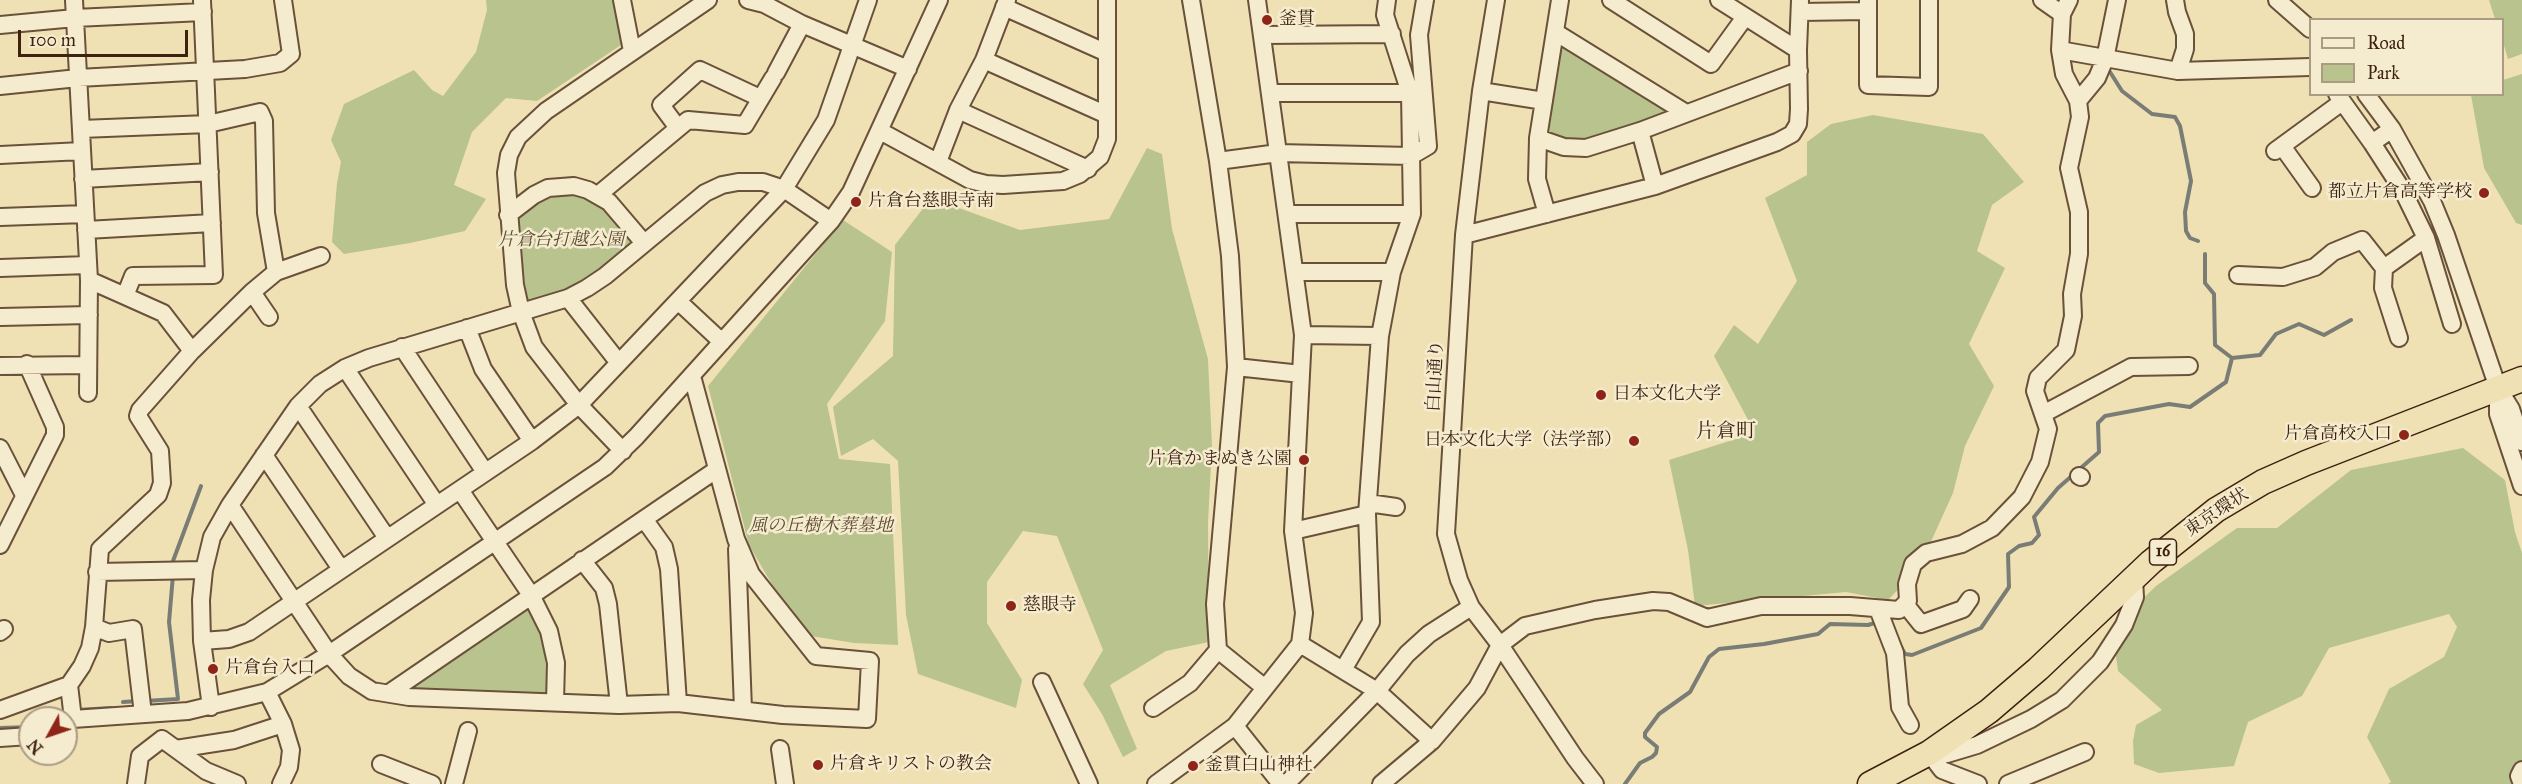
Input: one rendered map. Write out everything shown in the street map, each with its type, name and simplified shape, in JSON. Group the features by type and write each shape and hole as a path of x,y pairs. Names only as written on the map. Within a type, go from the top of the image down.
{"highway":[{"name":"東京環状","path":"1875,783 1929,753 2009,695 2134,579 2201,521 2264,482 2306,463 2522,379"}],"street":[{"path":"74,0 88,273 88,393"},
{"path":"622,0 632,51"},
{"path":"623,451 579,405 534,347 514,285 506,172 509,155 518,137 546,111 708,0"},
{"path":"748,0 764,4 802,24 908,69"},
{"path":"202,641 229,639 249,632 532,441 579,405 784,189 826,120 868,0"},
{"path":"78,719 142,706 162,713 211,707 267,692 329,654 496,543 604,467 623,451 693,376 831,221 851,192 939,0"},
{"path":"880,132 970,180 1003,185 1063,181 1088,169 1096,163 1107,139 1107,0"},
{"path":"1153,708 1190,683 1218,650 1215,604 1236,367 1230,256 1218,161 1191,0"},
{"path":"1156,784 1235,726 1300,644 1304,613 1293,531 1304,334 1257,0"},
{"path":"1343,670 1371,622 1367,508 1380,336 1392,272 1412,214 1410,93 1385,15 1387,0"},
{"path":"1218,161 1278,153 1411,156 1428,146 1419,35 1425,0"},
{"name":"白山通り","path":"1496,0 1481,91 1464,235 1446,534 1459,580 1471,607 1500,645 1575,758 1595,784"},
{"path":"1547,214 1537,179 1538,138 1560,0"},
{"path":"1611,0 1711,64 1745,17"},
{"path":"1719,0 1798,50"},
{"path":"1464,235 1655,186 1778,142 1792,134 1798,124 1800,6 1867,5 1868,85 1929,87 1929,0"},
{"path":"1381,784 1432,741 1477,688 1500,645 1526,627 1595,610 1653,601 1669,602 1707,618 1761,606 1850,606 1899,610 1908,601 1907,584 1913,564 1926,553 1962,544 1992,528 2022,497 2043,453 2048,429 2035,390 2038,378 2066,350 2073,316 2072,294 2079,254 2079,212 2069,168 2080,117 2078,101 2064,74 2060,50 2065,7 2042,0"},
{"path":"2078,101 2097,78 2105,59 2117,0"},
{"path":"2175,0 2176,12 2185,34 2185,49 2178,71"},
{"path":"2277,0 2309,28"},
{"path":"0,86 78,78 245,69 280,63 288,59 291,54 281,2"},
{"path":"938,162 958,110 984,60 1006,4 1107,53"},
{"path":"0,25 202,6 214,275 134,276 125,297"},
{"path":"598,195 688,120 746,125 802,24"},
{"path":"1555,32 1686,113"},
{"path":"1262,35 1392,34"},
{"path":"2060,50 2178,71 2309,67"},
{"path":"984,60 1107,115"},
{"path":"678,128 661,105 700,70 760,98"},
{"path":"1538,138 1564,147 1586,148 1640,131 1799,71"},
{"path":"1481,91 1544,101"},
{"path":"1270,93 1410,93"},
{"path":"2367,96 2392,129 2414,165 2446,235 2498,388 2511,409 2522,442"},
{"path":"2312,188 2278,149 2339,98 2403,191 2426,238 2452,324"},
{"path":"958,110 1088,169"},
{"path":"81,129 208,124 260,112 264,121 266,213 276,272"},
{"path":"2372,143 2392,129"},
{"path":"1640,131 1655,186"},
{"path":"0,155 82,151"},
{"path":"83,179 210,172"},
{"path":"211,707 202,641 201,600 204,570 212,537 230,505 298,406 320,384 345,368 402,347 568,298 605,276 705,193 722,185 738,182 764,182 784,189 831,221"},
{"path":"508,215 534,195 548,188 574,186 609,202 644,243"},
{"path":"1287,214 1412,214"},
{"path":"0,217 85,222 212,223"},
{"path":"2384,268 2426,238"},
{"path":"2238,274 2283,277 2315,267 2333,252 2362,240 2384,268 2383,288 2399,338"},
{"path":"69,706 69,685 82,666 90,648 94,627 100,549 158,495 162,483 160,451 138,416 140,410 192,351 252,292 276,272 321,256"},
{"path":"0,268 88,273 125,297 163,313 192,351"},
{"path":"1295,272 1392,272"},
{"path":"252,292 269,317"},
{"path":"568,298 619,363"},
{"path":"678,301 722,342"},
{"path":"0,316 89,315"},
{"path":"467,328 483,369 532,441"},
{"path":"1304,334 1380,336"},
{"path":"402,347 485,472"},
{"path":"0,544 55,435 55,427 27,364"},
{"path":"0,366 88,365"},
{"path":"2043,414 2131,366 2189,366"},
{"path":"1236,367 1301,374"},
{"path":"345,368 437,505"},
{"path":"230,505 329,654 357,681 372,691 409,697 619,705 678,703 783,715 867,719 870,661 816,656 751,574 736,539 693,376"},
{"path":"2498,388 2498,414 2522,486"},
{"path":"298,406 387,538"},
{"path":"0,448 24,495"},
{"path":"264,455 341,570"},
{"path":"389,693 716,470"},
{"path":"460,490 531,595 549,631 556,663 555,702"},
{"path":"1293,531 1367,508 1396,507"},
{"path":"644,519 664,547 669,569 678,703"},
{"path":"736,539 743,709"},
{"path":"582,560 604,588 608,604 619,705"},
{"path":"97,572 204,570"},
{"path":"1929,753 1947,754 1977,745 2031,719 2062,700 2100,662 2124,625 2134,597 2134,579"},
{"path":"1905,604 1921,624 1963,609 1970,599"},
{"path":"1286,784 1377,691 1407,654 1429,634 1471,607"},
{"path":"1878,609 1895,653 1900,707 1910,725"},
{"path":"94,627 109,633 133,629 142,706"},
{"path":"1300,644 1377,691 1432,741"},
{"path":"1218,650 1265,688"},
{"path":"1042,682 1089,784"},
{"path":"0,710 69,685"},
{"path":"267,692 283,724 291,750 289,767 281,784"},
{"path":"162,713 162,739"},
{"path":"176,749 234,740 283,724"},
{"path":"1235,726 1281,784"},
{"path":"454,784 468,731"},
{"path":"0,738 18,737"},
{"path":"162,739 206,771 237,784"},
{"path":"136,784 140,756 162,739"},
{"path":"780,749 785,784"},
{"path":"2008,784 2085,752"},
{"path":"1929,753 1942,770 1978,784"},
{"path":"381,764 432,784"},
{"path":"2522,770 2519,776 2522,784"}],"green space":[{"path":"486,0 619,0 627,41 537,101 506,98 472,132 454,185 486,199 465,231 344,254 332,242 341,162 331,140 344,104 414,70 432,90 443,96 476,52 487,10"},
{"path":"2489,0 2522,0 2522,54 2508,59 2504,45 2504,18 2495,18"},
{"path":"1562,42 1668,109 1667,116 1582,142 1550,137 1545,129"},
{"path":"2522,74 2522,225 2516,223 2484,168 2471,96 2504,96 2504,80"},
{"path":"1873,115 1983,134 2024,182 1992,205 1977,251 2005,268 1969,344 1994,386 1965,446 1953,493 1919,568 1888,600 1846,592 1695,606 1688,550 1669,460 1755,433 1714,356 1734,325 1758,344 1797,281 1765,198 1807,175 1807,142 1831,124"},
{"path":"1147,148 1162,154 1172,229 1208,359 1212,446 1208,522 1209,642 1166,651 1110,685 1137,749 1123,757 1102,714 1083,684 1103,650 1057,536 1023,531 987,582 987,623 1022,680 1016,708 918,674 906,615 898,461 873,439 841,456 833,407 893,356 895,245 931,198 1020,230 1109,219"},
{"name":"片倉台打越公園","path":"553,192 579,193 606,208 633,239 633,244 601,271 563,294 528,303 525,301 514,215"},
{"name":"風の丘樹木葬墓地","path":"843,220 892,252 885,321 827,404 839,459 890,464 898,645 854,643 811,636 773,586 749,545 708,386"},
{"path":"2463,448 2505,480 2515,532 2522,553 2522,784 2388,784 2391,782 2367,737 2389,689 2444,657 2457,627 2449,614 2329,648 2302,696 2248,722 2234,766 2159,773 2134,764 2133,741 2136,725 2162,710 2118,671 2112,629 2156,586 2237,528 2277,528 2351,470"},
{"path":"527,604 543,640 548,684 543,696 407,690"}],"waterway":[{"path":"2110,72 2122,91 2152,114 2175,117 2180,126 2191,181 2185,212 2186,231 2190,238 2198,241"},
{"path":"2205,254 2205,283 2214,294 2215,345 2232,358"},
{"path":"1900,645 1905,654 1912,655 1981,628 2009,587 2008,554 2019,546 2032,543 2039,535 2034,517 2058,488 2099,452 2098,423 2105,416 2169,404 2190,407 2226,382 2232,358 2260,355 2276,334 2299,324 2324,335 2351,320"},
{"path":"173,567 173,561 201,486"},
{"path":"145,701 178,699 169,622 173,575"},
{"path":"1625,784 1640,763 1656,753 1657,747 1645,737 1645,733 1659,714 1690,692 1709,657 1719,649 1818,634 1830,624 1868,625 1878,622"},
{"path":"123,702 138,701"},
{"path":"78,710 111,708"},
{"path":"0,728 18,727"}],"place":[{"name":"釜貫","path":"1267,20"},
{"name":"都立片倉高等学校","path":"2484,193"},
{"name":"片倉台慈眼寺南","path":"856,202"},
{"name":"日本文化大学","path":"1601,395"},
{"name":"片倉高校入口","path":"2404,435"},
{"name":"日本文化大学（法学部）","path":"1634,441"},
{"name":"片倉かまぬき公園","path":"1304,460"},
{"name":"慈眼寺","path":"1011,606"},
{"name":"片倉台入口","path":"213,669"},
{"name":"片倉キリストの教会","path":"818,765"},
{"name":"釜貫白山神社","path":"1193,766"}],"district":[{"name":"片倉町","path":"1726,432"}]}
